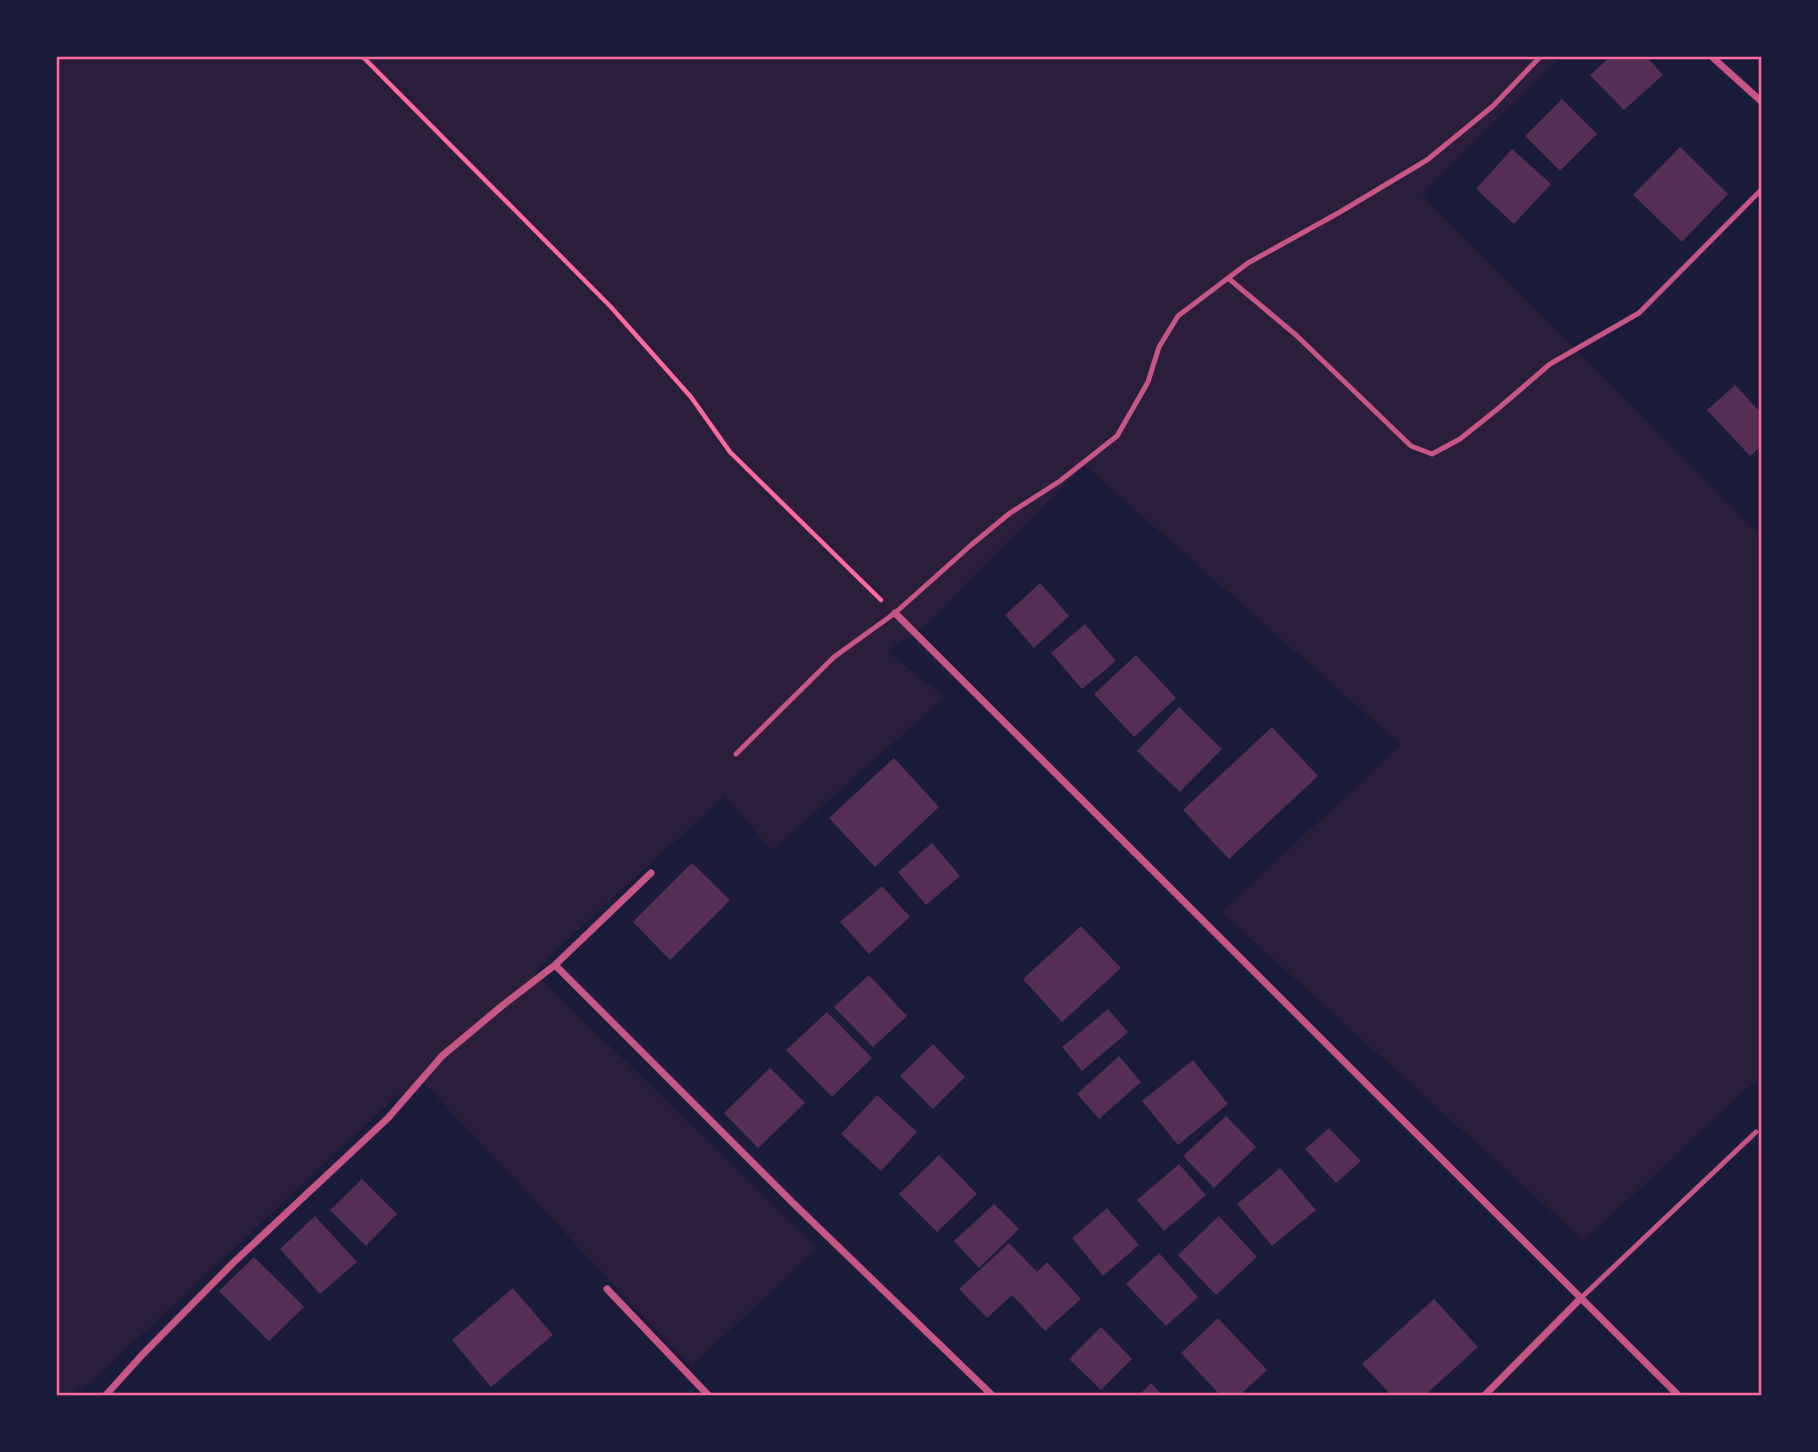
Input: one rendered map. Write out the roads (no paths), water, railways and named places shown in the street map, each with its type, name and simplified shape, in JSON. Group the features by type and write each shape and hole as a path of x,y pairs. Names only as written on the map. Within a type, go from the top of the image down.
{"street":[{"path":"1711,56 1762,102"},
{"path":"895,613 1679,1396"},
{"path":"105,1396 233,1263 388,1118 442,1056 555,965 651,873"},
{"path":"555,965 784,1194 993,1396"},
{"path":"607,1289 709,1396"},
{"path":"1483,1396 1581,1298"}],"lane":[{"path":"736,754 834,657 895,613 1010,513 1060,481 1117,436 1148,382 1158,347 1178,316 1248,263 1427,160 1493,106 1541,56"},
{"path":"1228,278 1296,335 1411,446 1432,454 1460,439 1550,364 1639,313 1762,189"},
{"path":"1581,1298 1756,1132"}]}
